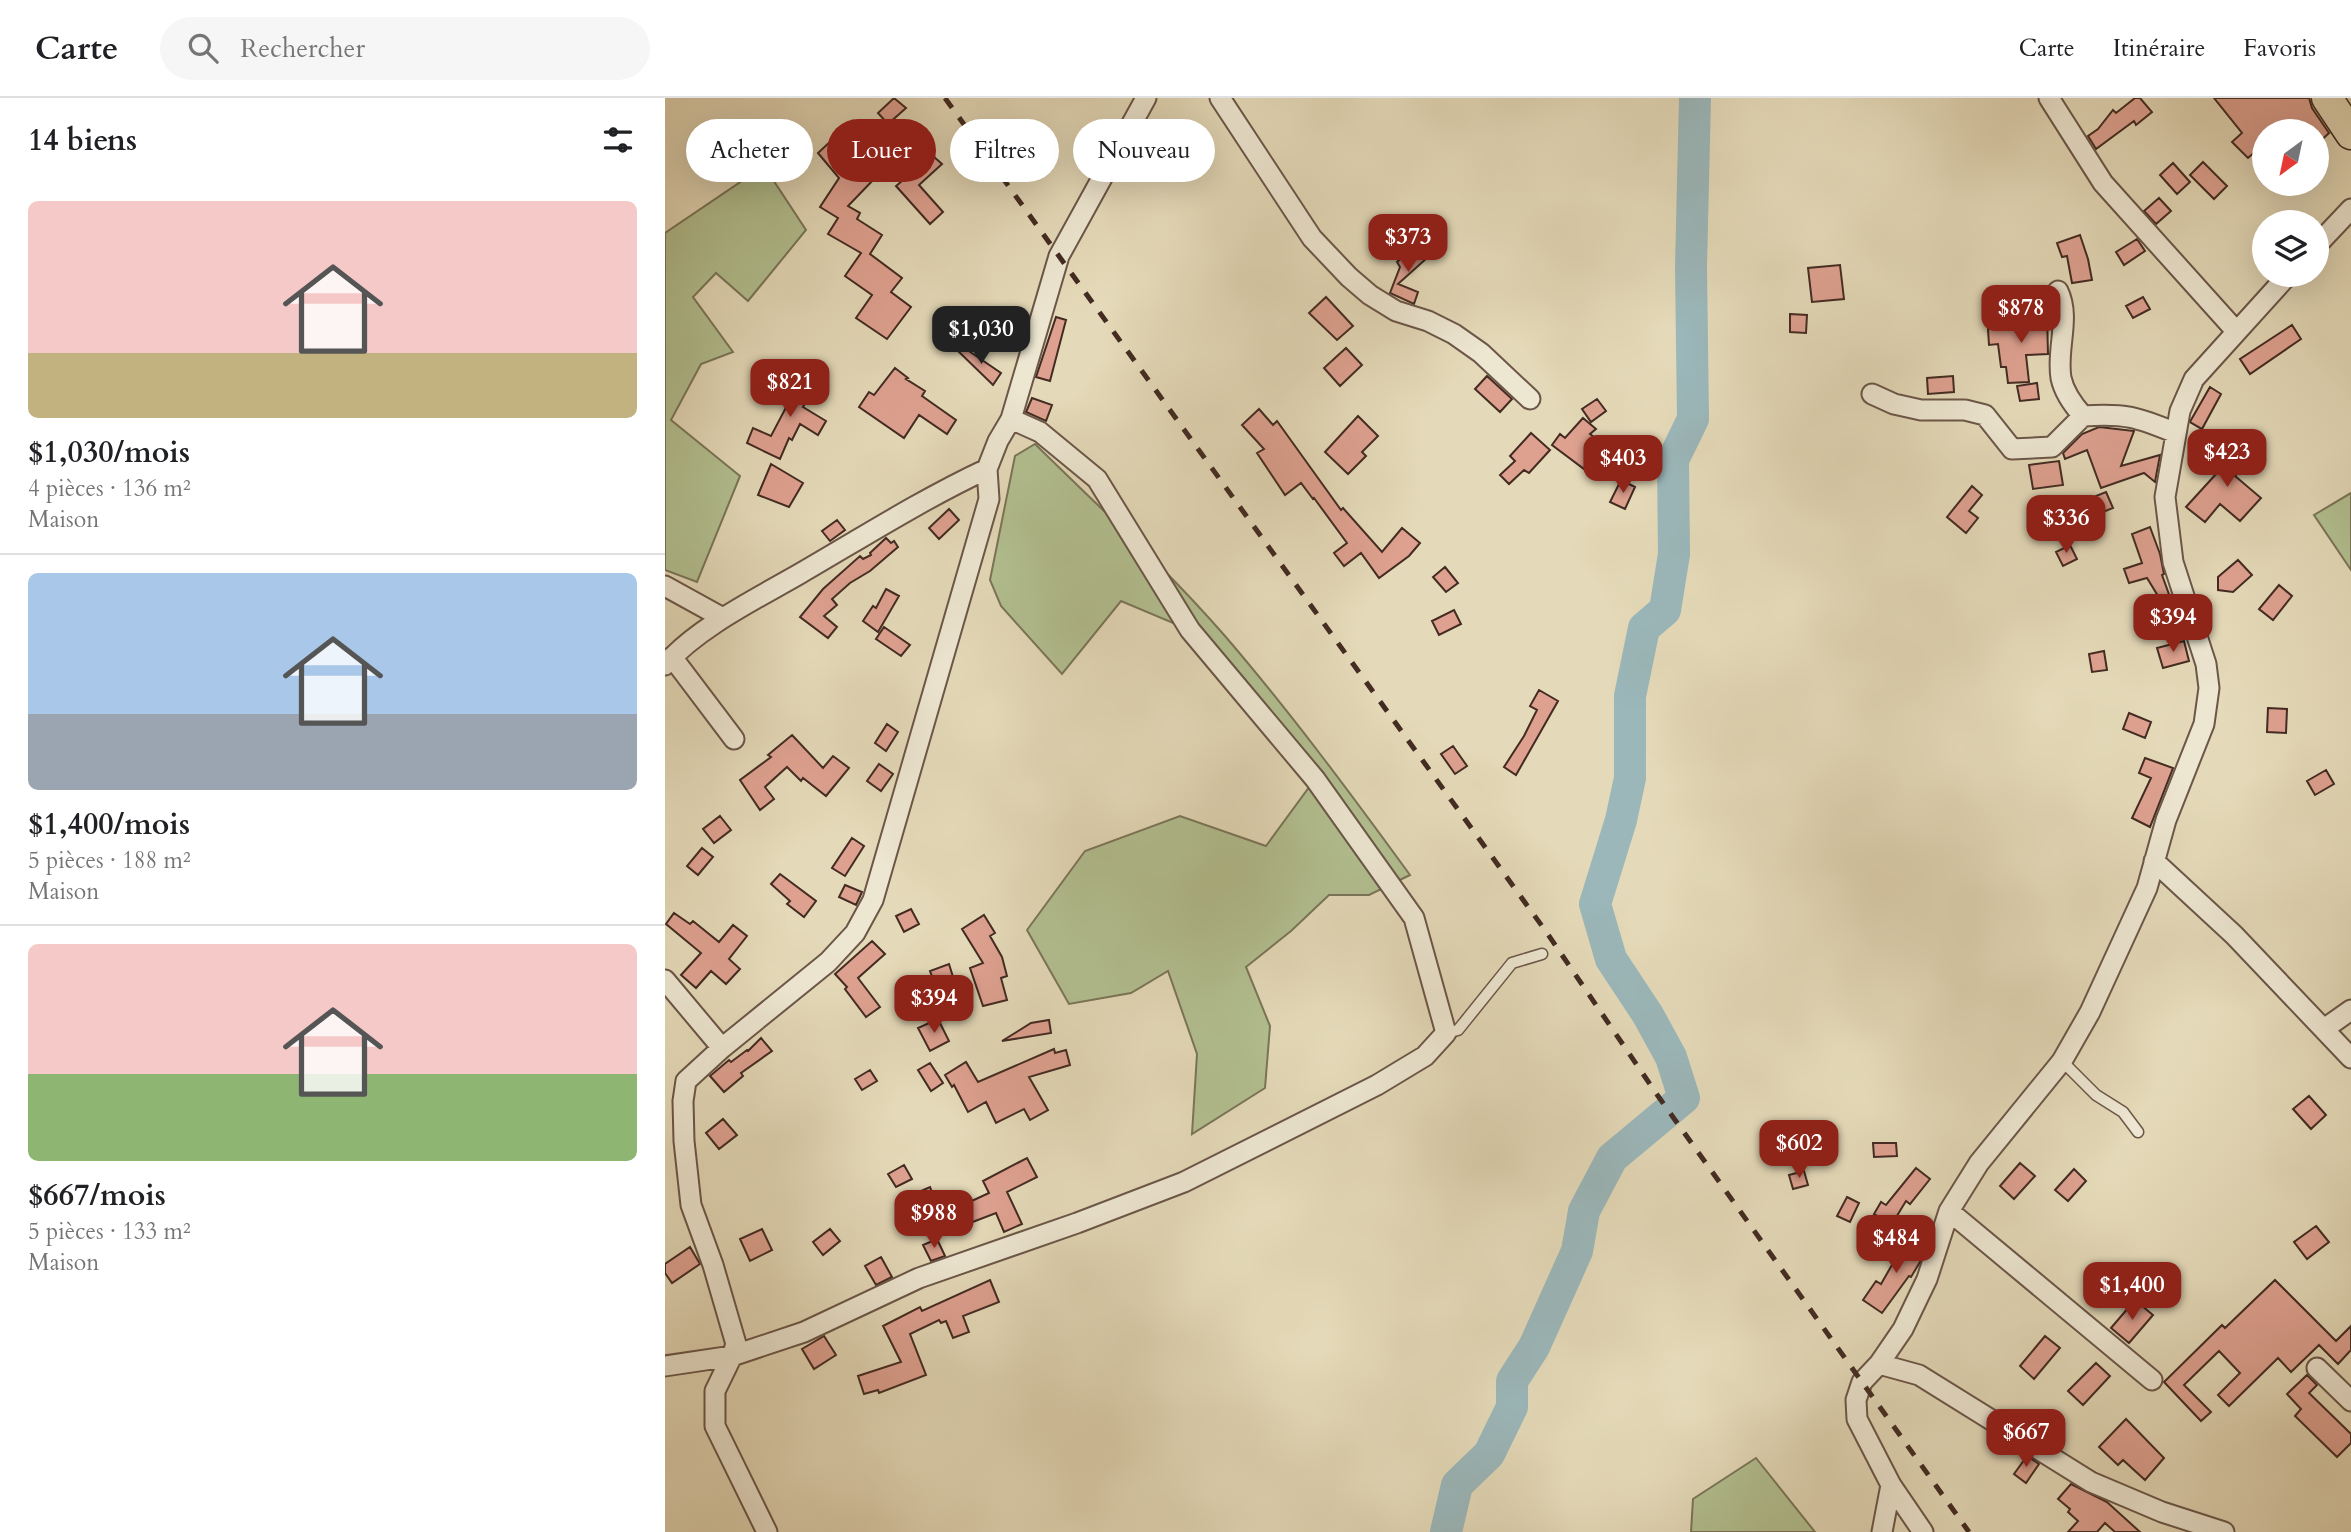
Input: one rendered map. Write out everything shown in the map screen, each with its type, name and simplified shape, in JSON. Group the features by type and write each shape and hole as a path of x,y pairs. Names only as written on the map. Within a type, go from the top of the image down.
{"main road":[{"path":"2327,98 2351,134"}],"street":[{"path":"767,1532 715,1426 715,1391 736,1344 691,1205 684,1141 683,1101 686,1081 722,1048 828,962 855,933 873,900 989,499 987,469 1011,419 1059,256 1146,98"},
{"path":"1220,98 1312,238 1349,277 1370,295 1396,311 1428,321 1454,334 1481,353 1530,399"},
{"path":"2049,98 2103,183 2236,331"},
{"path":"2329,232 2351,209"},
{"path":"1923,1532 1892,1485 1857,1419 1856,1400 1862,1382 1879,1364 1903,1329 1927,1279 1949,1211 1979,1163 2061,1061 2096,998 2147,888 2166,820 2204,724 2209,688 2206,664 2173,562 2165,497 2180,411 2194,379 2277,287"},
{"path":"2058,291 2063,303 2061,379 2073,404 2083,416"},
{"path":"1873,394 1894,404 1921,410 1965,410 1985,415 2012,449 2052,447 2083,416 2109,414 2137,417 2176,433"},
{"path":"665,1366 732,1356 804,1332 919,1278 1077,1223 1184,1182 1377,1084 1425,1056 1447,1033 1414,918 1323,790 1190,631 1097,479 1040,432 1011,419"},
{"path":"734,739 667,654 702,634 723,618 947,488 987,469"},
{"path":"665,586 723,618"},
{"path":"2154,861 2234,935 2351,1058"},
{"path":"665,980 722,1048"},
{"path":"2324,1029 2351,1010"},
{"path":"1949,1211 2153,1380"},
{"path":"1879,1364 1919,1375 2091,1482 2162,1513 2224,1532"},
{"path":"2317,1368 2351,1401"},
{"path":"1884,1530 1892,1485"}],"lane":[{"path":"1447,1033 1458,1030 1512,963 1542,954"},
{"path":"2061,1061 2096,1095 2123,1112 2138,1132"}],"green space":[{"path":"740,182 774,182 806,230 748,301 716,273 693,297 733,352 701,364 671,420 740,476 697,582 665,570 665,233"},
{"path":"1035,444 1156,562 1225,636 1297,724 1410,875 1369,895 1329,895 1291,931 1246,967 1270,1026 1265,1088 1192,1134 1197,1054 1168,971 1131,993 1069,1004 1027,930 1085,851 1180,816 1266,846 1315,779 1190,630 1121,601 1062,674 1001,606 990,580 1015,456"},
{"path":"2351,493 2351,570 2314,515"},
{"path":"1756,1458 1815,1532 1691,1532 1693,1499"}],"building":[{"path":"894,98 906,108 894,119 883,119 878,113"},
{"path":"2135,98 2140,98 2152,112 2136,125 2134,121 2096,149 2088,136 2098,129 2113,110 2116,113"},
{"path":"2214,98 2309,98 2319,119 2252,119 2252,154 2248,158 2232,142 2242,133"},
{"path":"827,145 827,164 818,153"},
{"path":"936,159 942,164 936,169"},
{"path":"2203,162 2227,186 2214,199 2190,175"},
{"path":"2173,163 2190,182 2177,194 2160,175"},
{"path":"836,182 871,182 848,206 860,213 857,219 882,235 870,254 902,278 891,292 911,307 887,339 856,318 872,295 845,276 861,253 828,234 838,218 820,207"},
{"path":"901,182 922,182 919,185 943,212 930,224 896,186"},
{"path":"2159,198 2171,211 2156,224 2144,211"},
{"path":"2080,235 2092,280 2072,283 2067,256 2062,257 2057,243"},
{"path":"2137,239 2145,251 2124,265 2116,252"},
{"path":"1416,245 1427,258 1398,284 1418,292 1414,304 1390,293 1400,267 1397,262"},
{"path":"1840,265 1844,299 1812,302 1808,268"},
{"path":"1326,297 1353,326 1337,340 1309,313"},
{"path":"2143,297 2150,309 2133,318 2126,306"},
{"path":"1790,314 1807,315 1806,333 1790,332"},
{"path":"2047,314 2048,354 2026,355 2029,382 2008,383 2006,367 2001,367 1998,344 1989,345 1988,329 2025,325 2024,315"},
{"path":"1056,317 1066,320 1050,381 1036,377"},
{"path":"2292,325 2301,339 2250,374 2240,359"},
{"path":"963,347 1001,373 993,385 959,352"},
{"path":"1346,348 1362,365 1340,386 1324,368"},
{"path":"895,368 925,391 922,396 956,420 947,434 919,415 904,438 859,407 869,392 874,395"},
{"path":"798,372 817,384 803,407 826,421 818,435 800,424 792,440 789,438 780,459 747,443 753,428 771,436 791,398 784,394"},
{"path":"1487,376 1512,399 1500,412 1475,389"},
{"path":"1953,376 1954,392 1928,394 1927,378"},
{"path":"2037,383 2039,399 2020,401 2017,386"},
{"path":"2210,387 2221,394 2202,429 2190,422"},
{"path":"1032,398 1052,405 1046,421 1026,412"},
{"path":"1597,399 1606,411 1591,422 1582,409"},
{"path":"1259,409 1273,425 1277,421 1341,510 1343,508 1382,552 1402,528 1420,543 1409,556 1379,578 1361,553 1344,566 1334,553 1347,543 1314,498 1301,483 1285,495 1257,453 1264,449 1242,425"},
{"path":"1358,416 1378,436 1362,452 1366,456 1348,474 1325,452"},
{"path":"1583,418 1596,429 1590,434 1610,449 1592,475 1552,445 1560,434 1565,438"},
{"path":"2099,427 2134,431 2121,466 2160,455 2155,482 2144,473 2101,488 2087,450 2065,459 2063,453 2082,434"},
{"path":"1531,433 1550,450 1529,473 1524,470 1509,484 1500,475 1515,461 1510,456"},
{"path":"2247,440 2258,451 2235,476 2261,498 2240,521 2220,504 2205,522 2186,507"},
{"path":"2059,461 2063,485 2033,489 2029,465"},
{"path":"771,464 803,483 789,507 758,495"},
{"path":"1621,480 1635,487 1625,509 1610,502"},
{"path":"1972,486 1982,495 1969,511 1978,518 1966,533 1947,517"},
{"path":"2106,492 2113,508 2098,514 2091,498"},
{"path":"949,509 959,520 939,539 929,528"},
{"path":"837,520 845,530 830,541 822,531"},
{"path":"2150,527 2160,554 2162,575 2179,622 2167,626 2158,596 2147,578 2129,583 2124,569 2142,563 2132,534"},
{"path":"886,538 891,543 894,541 898,547 832,599 837,605 824,616 837,627 828,638 800,617 823,589 860,556 863,559 871,555"},
{"path":"2070,545 2077,559 2063,566 2056,552"},
{"path":"2238,560 2252,575 2233,592 2218,590 2218,577"},
{"path":"1445,567 1458,583 1446,592 1433,577"},
{"path":"2279,585 2292,596 2273,620 2259,609"},
{"path":"886,589 899,596 878,632 863,621 873,606 876,608"},
{"path":"1454,610 1461,624 1439,635 1432,621"},
{"path":"884,627 910,645 901,656 876,639"},
{"path":"2184,641 2189,661 2163,668 2157,648"},
{"path":"2104,651 2107,670 2092,672 2089,654"},
{"path":"1539,690 1558,701 1516,775 1504,767 1537,710 1530,706"},
{"path":"2268,708 2287,709 2286,733 2267,732"},
{"path":"2129,713 2151,722 2145,738 2123,729"},
{"path":"887,724 898,732 886,751 875,743"},
{"path":"792,735 823,768 833,756 849,768 826,796 803,778 801,781 787,767 765,787 774,799 760,810 740,780 771,757 768,755"},
{"path":"1453,746 1467,766 1455,774 1441,754"},
{"path":"2145,758 2173,768 2150,827 2132,818 2151,778 2139,773"},
{"path":"879,764 893,774 881,791 867,781"},
{"path":"2326,770 2334,784 2315,795 2307,781"},
{"path":"720,816 731,830 714,843 703,829"},
{"path":"852,838 864,846 845,876 832,868"},
{"path":"702,848 713,857 698,875 687,866"},
{"path":"780,874 816,901 804,917 787,904 790,901 771,884"},
{"path":"845,885 862,892 856,905 839,897"},
{"path":"911,909 919,924 904,932 896,916"},
{"path":"674,913 690,924 693,921 719,942 733,925 747,936 729,959 740,969 726,984 711,971 696,988 681,975 701,953 666,924"},
{"path":"984,915 995,933 990,936 1002,957 1007,976 1001,978 1007,1000 983,1006 970,968 983,963 962,929"},
{"path":"872,941 885,954 858,978 880,1007 866,1017 845,989 847,987 835,974"},
{"path":"949,964 953,977 935,984 930,971"},
{"path":"938,1019 949,1041 930,1051 918,1028"},
{"path":"1049,1020 1051,1033 1002,1041 1031,1023"},
{"path":"761,1038 772,1051 741,1073 743,1076 724,1092 710,1076 729,1060 731,1062 748,1051"},
{"path":"1054,1049 1055,1053 1066,1050 1070,1065 1029,1077 1048,1110 1030,1120 1024,1109 996,1123 986,1102 968,1112 954,1085 952,1087 945,1075 966,1062 978,1082"},
{"path":"930,1063 943,1083 931,1091 918,1070"},
{"path":"870,1070 877,1081 862,1090 855,1079"},
{"path":"2309,1096 2326,1115 2311,1129 2293,1109"},
{"path":"723,1119 737,1135 719,1149 706,1133"},
{"path":"1873,1143 1896,1143 1897,1156 1874,1157"},
{"path":"1027,1158 1037,1177 1007,1192 1022,1224 1004,1232 996,1213 944,1233 937,1217 989,1193 983,1181"},
{"path":"2020,1163 2035,1176 2014,1199 2000,1186"},
{"path":"904,1165 912,1179 896,1187 888,1174"},
{"path":"1916,1168 1930,1179 1910,1204 1906,1201 1892,1224 1874,1214 1881,1202 1886,1205"},
{"path":"2074,1169 2086,1181 2068,1201 2055,1190"},
{"path":"1804,1171 1808,1185 1793,1189 1789,1175"},
{"path":"930,1187 936,1203 920,1210 914,1194"},
{"path":"1847,1197 1859,1203 1850,1222 1837,1216"},
{"path":"2316,1226 2329,1242 2307,1259 2294,1242"},
{"path":"762,1229 772,1250 750,1261 740,1239"},
{"path":"830,1229 840,1241 823,1255 813,1242"},
{"path":"1908,1237 1925,1246 1920,1262 1882,1313 1863,1300 1876,1281 1881,1284"},
{"path":"937,1239 945,1256 931,1261 923,1245"},
{"path":"690,1247 700,1264 672,1283 665,1273 665,1264"},
{"path":"881,1257 892,1277 876,1285 865,1266"},
{"path":"990,1280 999,1302 963,1316 969,1332 953,1338 946,1321 941,1323 939,1320 910,1334 926,1375 879,1393 878,1390 864,1394 858,1376 901,1362 883,1326 920,1307 922,1311"},
{"path":"2275,1280 2336,1341 2351,1326 2351,1350 2338,1364 2319,1345 2291,1372 2278,1358 2229,1406 2218,1395 2240,1373 2219,1351 2184,1385 2211,1412 2201,1421 2164,1382 2222,1325 2225,1328"},
{"path":"2135,1300 2153,1315 2129,1343 2111,1328"},
{"path":"824,1336 836,1355 814,1369 802,1349"},
{"path":"2045,1336 2060,1348 2034,1379 2020,1366"},
{"path":"2096,1363 2110,1376 2083,1405 2068,1391"},
{"path":"2307,1375 2317,1385 2309,1393 2351,1434 2351,1443 2337,1457 2295,1416 2301,1409 2287,1394"},
{"path":"2126,1419 2164,1458 2145,1480 2123,1460 2118,1465 2099,1447"},
{"path":"2027,1456 2039,1464 2026,1483 2014,1474"},
{"path":"2071,1484 2107,1502 2140,1532 2115,1532 2105,1523 2097,1532 2068,1532 2078,1521 2068,1512 2070,1509 2058,1499"}],"waterway":[{"path":"1446,1532 1457,1485 1489,1454 1512,1407 1512,1381 1534,1347 1577,1251 1584,1211 1612,1158 1684,1098 1671,1057 1648,1015 1611,959 1595,904 1621,820 1630,778 1630,696 1644,628 1665,610 1674,554 1673,460 1693,419 1691,267 1695,98"}],"railway":[{"path":"945,98 1547,933 1658,1096 1969,1532"}]}
